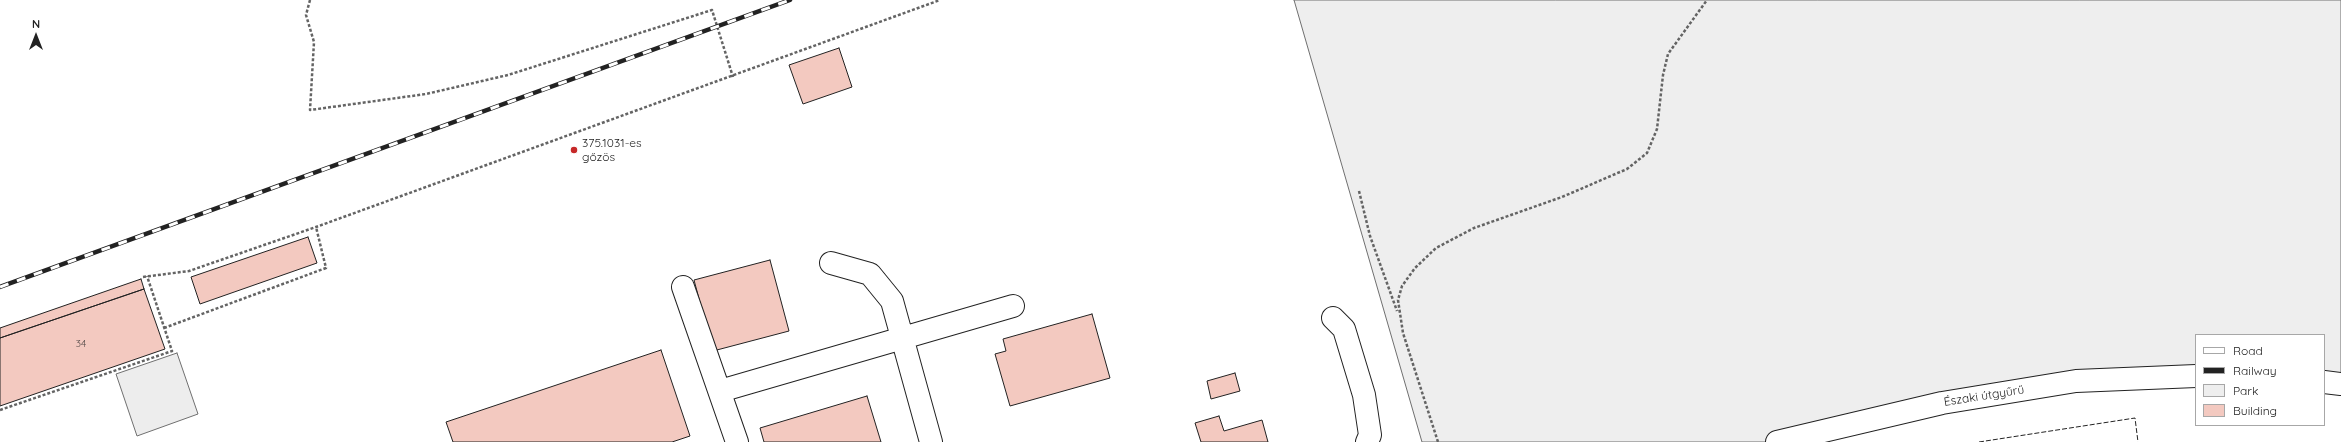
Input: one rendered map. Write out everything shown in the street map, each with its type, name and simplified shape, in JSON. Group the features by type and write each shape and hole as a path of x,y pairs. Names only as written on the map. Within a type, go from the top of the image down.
{"main road":[{"path":"831,264 870,274 892,301 932,442"},
{"path":"683,287 737,442"},
{"path":"720,391 1012,306"},
{"path":"1333,318 1344,329 1364,396 1370,435 1367,442"},
{"name":"Északi útgyűrű","path":"1776,442 1942,403 2076,381 2195,376"},
{"path":"2325,382 2341,384"}],"path":[{"path":"310,0 306,15 314,42 310,110 426,94 508,75 712,10 733,77"},
{"path":"143,276 189,271 316,227 733,77 940,0"},
{"path":"1399,315 1398,300 1402,286 1415,268 1436,248 1474,228 1562,197 1627,169 1647,153 1657,129 1663,75 1668,54 1706,0"},
{"path":"1359,191 1370,236 1399,315 1438,442"},
{"path":"164,328 326,268 316,227"},
{"path":"0,410 172,351 147,276"}],"green space":[{"path":"1294,0 2341,0 2341,390 2325,388 2325,334 2195,334 2195,379 2077,386 1786,442 1422,442"}],"shaded area":[{"path":"177,353 198,414 137,436 116,374"}],"building":[{"path":"839,48 852,87 803,104 789,65"},
{"path":"308,237 317,263 200,304 191,277"},
{"path":"770,260 789,331 713,351 694,280"},
{"path":"141,279 144,289 0,338 0,328"},
{"path":"144,289 165,349 0,406 0,338"},
{"path":"1092,314 1110,378 1010,406 995,354 1006,351 1003,339"},
{"path":"661,350 690,436 672,442 453,442 446,422"},
{"path":"1235,373 1240,391 1211,399 1207,381"},
{"path":"867,396 881,442 764,442 760,428"},
{"path":"1219,416 1224,431 1262,420 1268,442 1201,442 1195,423"}],"railway":[{"path":"0,287 790,0"}],"fence":[{"path":"1979,442 2135,418 2138,442"}],"place":[{"name":"375.1031-es gőzös","path":"574,150"}]}
